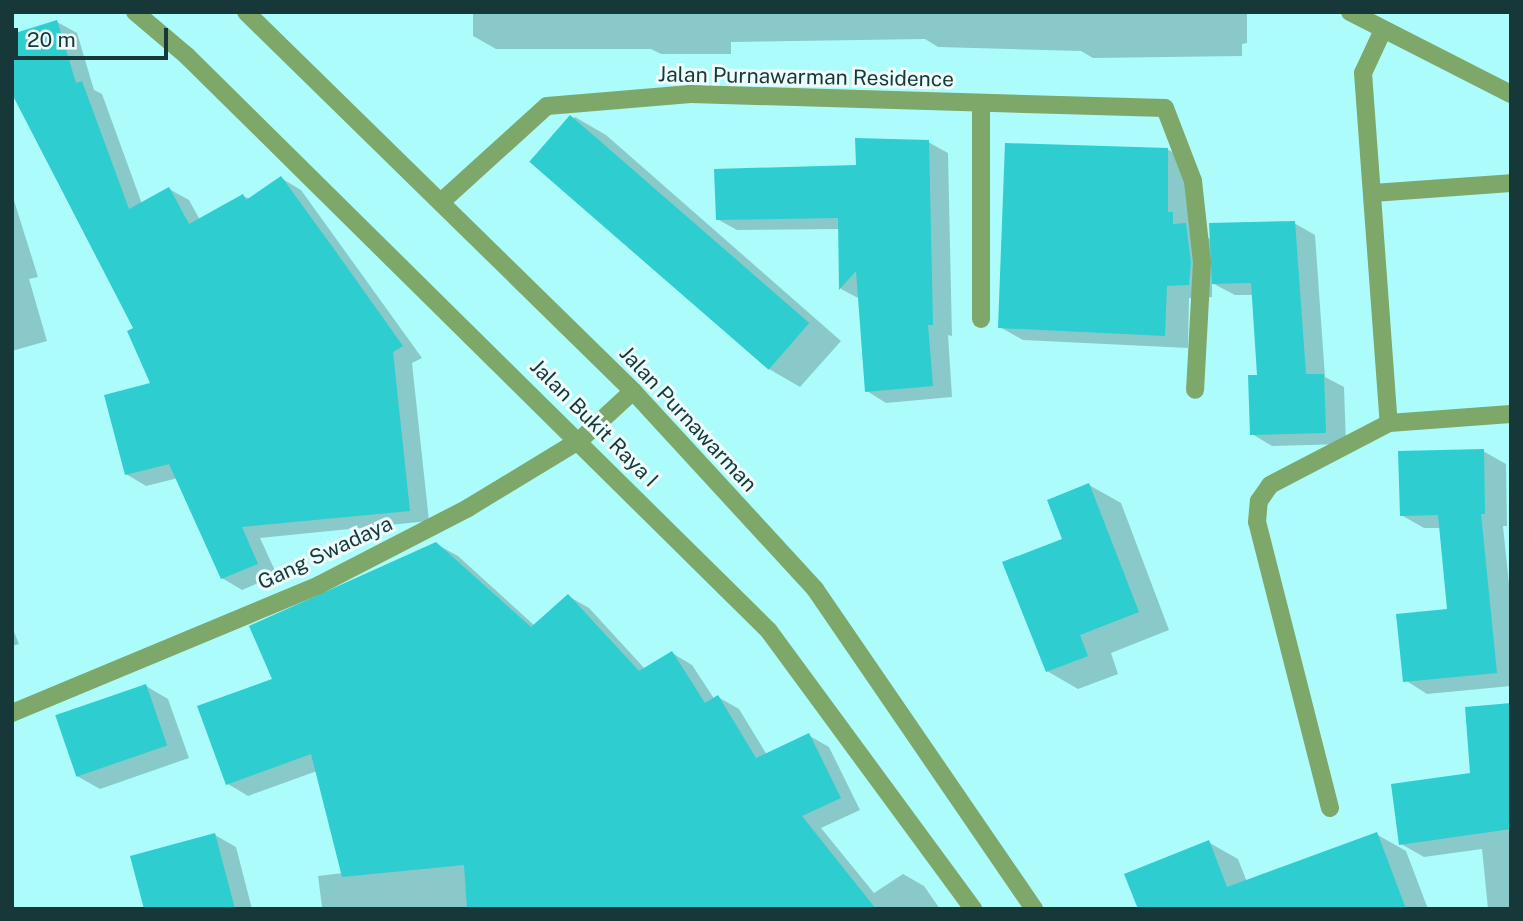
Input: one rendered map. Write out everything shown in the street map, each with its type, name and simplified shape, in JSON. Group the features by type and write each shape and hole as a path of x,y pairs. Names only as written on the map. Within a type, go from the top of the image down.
{"street":[{"name":"Jalan Bukit Raya I","path":"135,12 187,56 580,440 769,631 973,909"},
{"name":"Jalan Purnawarman","path":"246,12 633,391 815,589 1034,909"},
{"path":"1350,12 1511,94"},
{"path":"1383,30 1363,73 1389,422"},
{"name":"Jalan Purnawarman Residence","path":"441,202 547,106 691,94 1165,108 1193,181 1202,262 1195,390"},
{"path":"981,104 981,319"},
{"path":"1373,192 1511,183"},
{"name":"Gang Swadaya","path":"12,713 319,584 468,508 580,440 633,391"},
{"path":"1331,808 1257,522 1259,501 1270,485 1389,422 1511,414"}],"building":[{"path":"57,20 76,83 82,81 129,209 169,187 189,224 243,194 246,200 281,176 334,249 403,346 393,352 410,511 242,527 258,564 221,579 169,464 125,475 104,395 150,383 127,331 133,328 12,94 12,34"},
{"path":"570,115 809,323 769,370 529,162"},
{"path":"855,138 929,140 933,325 928,325 933,386 865,392 856,271 839,290 838,218 716,220 714,169 856,165"},
{"path":"1005,143 1168,148 1168,212 1173,212 1173,224 1186,223 1191,262 1189,285 1167,286 1165,336 998,328"},
{"path":"1295,221 1306,374 1324,374 1326,433 1250,435 1248,375 1257,375 1251,283 1212,284 1209,223"},
{"path":"1484,449 1485,514 1481,514 1497,673 1403,682 1396,614 1447,609 1438,515 1400,516 1398,451"},
{"path":"1089,483 1139,612 1080,635 1088,656 1046,672 1002,562 1062,539 1047,500"},
{"path":"436,542 531,627 568,594 639,671 672,651 705,703 718,695 756,758 809,733 841,798 802,816 876,909 467,909 464,865 342,877 311,754 226,785 197,706 272,679 249,626"},
{"path":"146,684 167,745 76,777 55,715"},
{"path":"1511,703 1511,829 1399,845 1391,784 1470,773 1465,707"},
{"path":"1377,832 1406,909 1138,909 1124,874 1209,840 1227,887"},
{"path":"215,833 235,909 144,909 130,856"}]}
